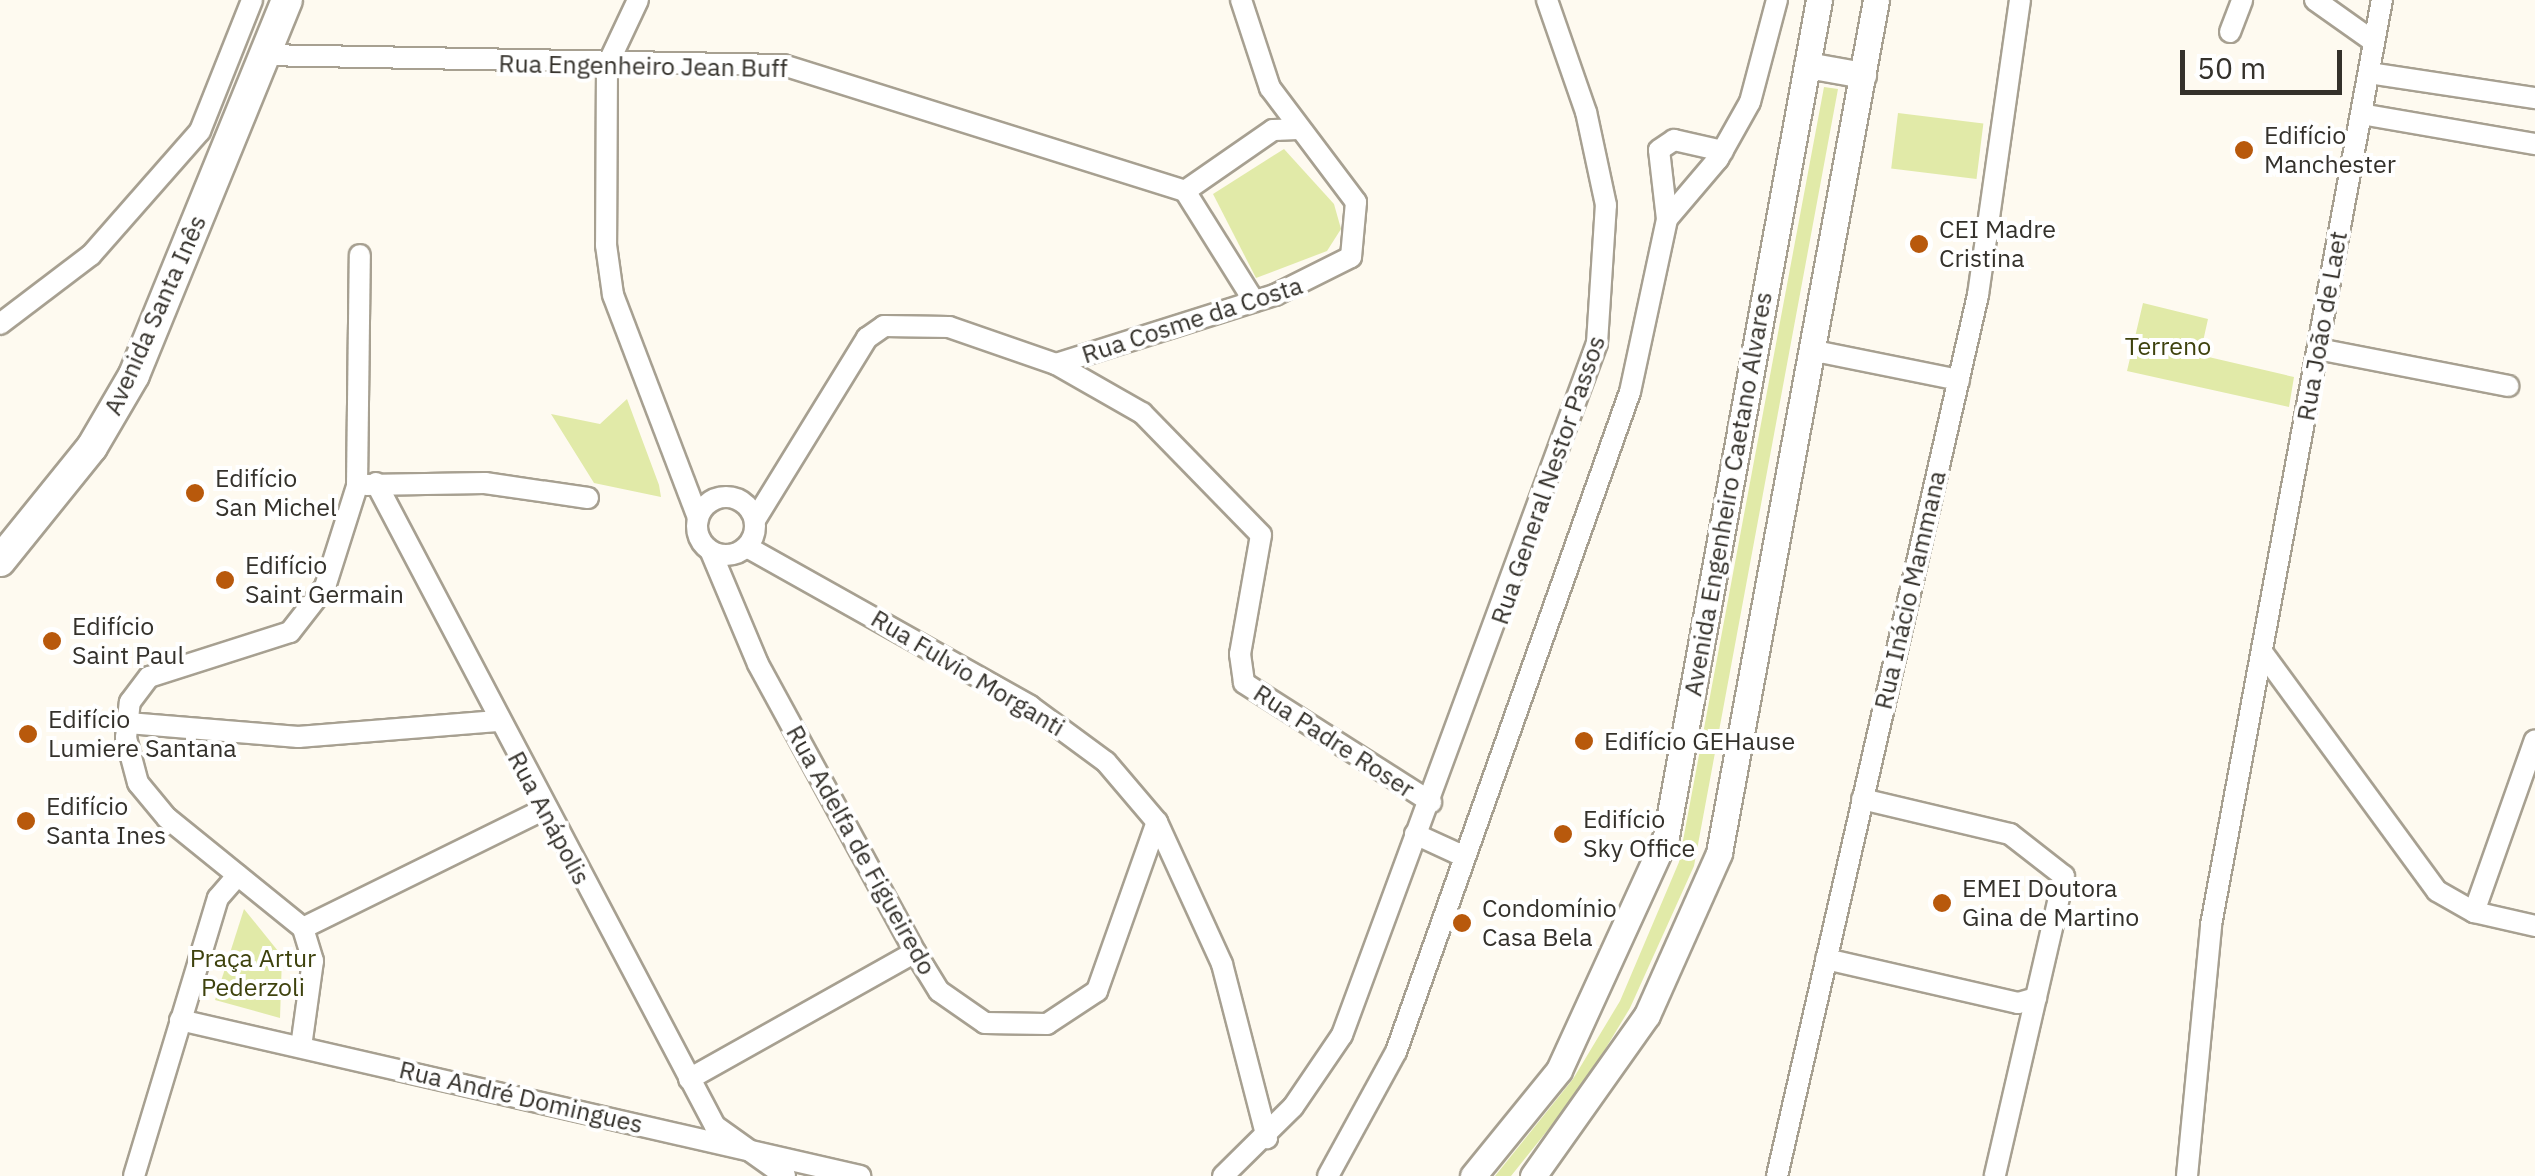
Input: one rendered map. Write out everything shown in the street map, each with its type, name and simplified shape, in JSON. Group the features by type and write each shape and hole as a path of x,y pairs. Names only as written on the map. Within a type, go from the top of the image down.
{"main road":[{"path":"260,0 264,50"},
{"name":"Avenida Santa Inês","path":"0,560 128,388 287,0"}],"street":[{"path":"0,324 91,256 200,132 252,0"},
{"path":"638,0 607,66 613,295 685,472 698,518 718,498"},
{"name":"Rua Cosme da Costa","path":"1056,364 1318,278 1351,257 1359,239 1352,193 1298,128 1256,59 1241,0"},
{"name":"Rua General Nestor Passos","path":"1223,1176 1267,1138 1342,1034 1415,834 1431,802 1605,306 1606,206 1586,112 1546,0"},
{"path":"1666,219 1723,151 1758,84 1777,0"},
{"name":"Avenida Engenheiro Caetano Alvares","path":"1472,1176 1560,1070 1666,836 1819,0"},
{"path":"1533,1176 1647,1015 1719,854 1876,0"},
{"name":"Rua Inácio Mammana","path":"1777,1176 1958,380 2020,0"},
{"path":"2230,32 2242,0"},
{"path":"2315,0 2374,42"},
{"name":"Rua João de Laet","path":"2187,1176 2212,925 2382,0"},
{"name":"Rua Engenheiro Jean Buff","path":"264,50 607,66 784,65 839,76 1185,191"},
{"path":"1807,65 1863,75"},
{"path":"2369,73 2535,98"},
{"path":"2361,114 2535,144"},
{"path":"1254,301 1234,282 1185,191 1274,130 1298,128"},
{"path":"1666,219 1660,145 1723,151"},
{"name":"Rua General Nestor Passos","path":"1328,1176 1396,1052 1630,392 1666,219"},
{"path":"301,1047 313,961 303,928 238,875 138,783 128,722 136,691 162,668 290,632 325,587 367,485 360,255"},
{"name":"Rua Padre Roser","path":"748,530 867,338 884,326 949,327 1056,364 1142,413 1262,535 1240,654 1244,683 1431,802"},
{"path":"2318,349 2508,386"},
{"path":"1810,350 1958,380"},
{"path":"685,472 718,498 748,530"},
{"path":"367,485 485,482 588,498"},
{"name":"Rua Anápolis","path":"367,485 689,1079 735,1144"},
{"name":"Rua Adelfa de Figueiredo","path":"698,518 730,601 915,952 939,992 985,1024 1029,1028 1066,1018 1106,976 1157,822"},
{"path":"711,552 748,530"},
{"path":"730,601 748,530"},
{"name":"Rua Fulvio Morganti","path":"748,530 778,561 1030,706 1106,762 1157,822 1222,964 1267,1138"},
{"path":"2262,652 2408,860 2474,912 2535,926"},
{"path":"128,722 316,737 497,721"},
{"path":"2474,912 2535,740"},
{"path":"1862,800 2010,834 2061,870 1995,1176"},
{"path":"303,928 545,809"},
{"path":"1415,834 1463,856"},
{"path":"134,1176 218,898 238,875"},
{"path":"689,1079 915,952"},
{"path":"1826,959 2018,1003 2036,998"},
{"name":"Rua André Domingues","path":"180,1020 735,1144 860,1176"},
{"path":"735,1144 785,1176"}],"green space":[{"path":"1824,87 1838,89 1694,866 1630,1008 1583,1086 1511,1176 1495,1176 1573,1079 1620,1001 1679,862"},
{"path":"1898,113 1983,123 1977,179 1891,169"},
{"path":"1284,149 1334,204 1341,229 1327,251 1256,278 1213,194"},
{"name":"Terreno","path":"2143,303 2208,319 2200,355 2294,377 2289,407 2127,371"},
{"path":"627,399 661,497 594,483 551,414 600,424"},
{"name":"Praça Artur Pederzoli","path":"244,909 282,956 280,1018 215,1000"}],"place":[{"name":"Edifício Manchester","path":"2244,150"},
{"name":"CEI Madre Cristina","path":"1919,244"},
{"name":"Edifício San Michel","path":"195,493"},
{"name":"Edifício Saint Germain","path":"225,580"},
{"name":"Edifício Saint Paul","path":"52,641"},
{"name":"Edifício Lumiere Santana","path":"28,734"},
{"name":"Edifício GEHause","path":"1584,741"},
{"name":"Edifício Santa Ines","path":"26,821"},
{"name":"Edifício Sky Office","path":"1563,834"},
{"name":"EMEI Doutora Gina de Martino","path":"1942,903"},
{"name":"Condomínio Casa Bela","path":"1462,923"}]}
